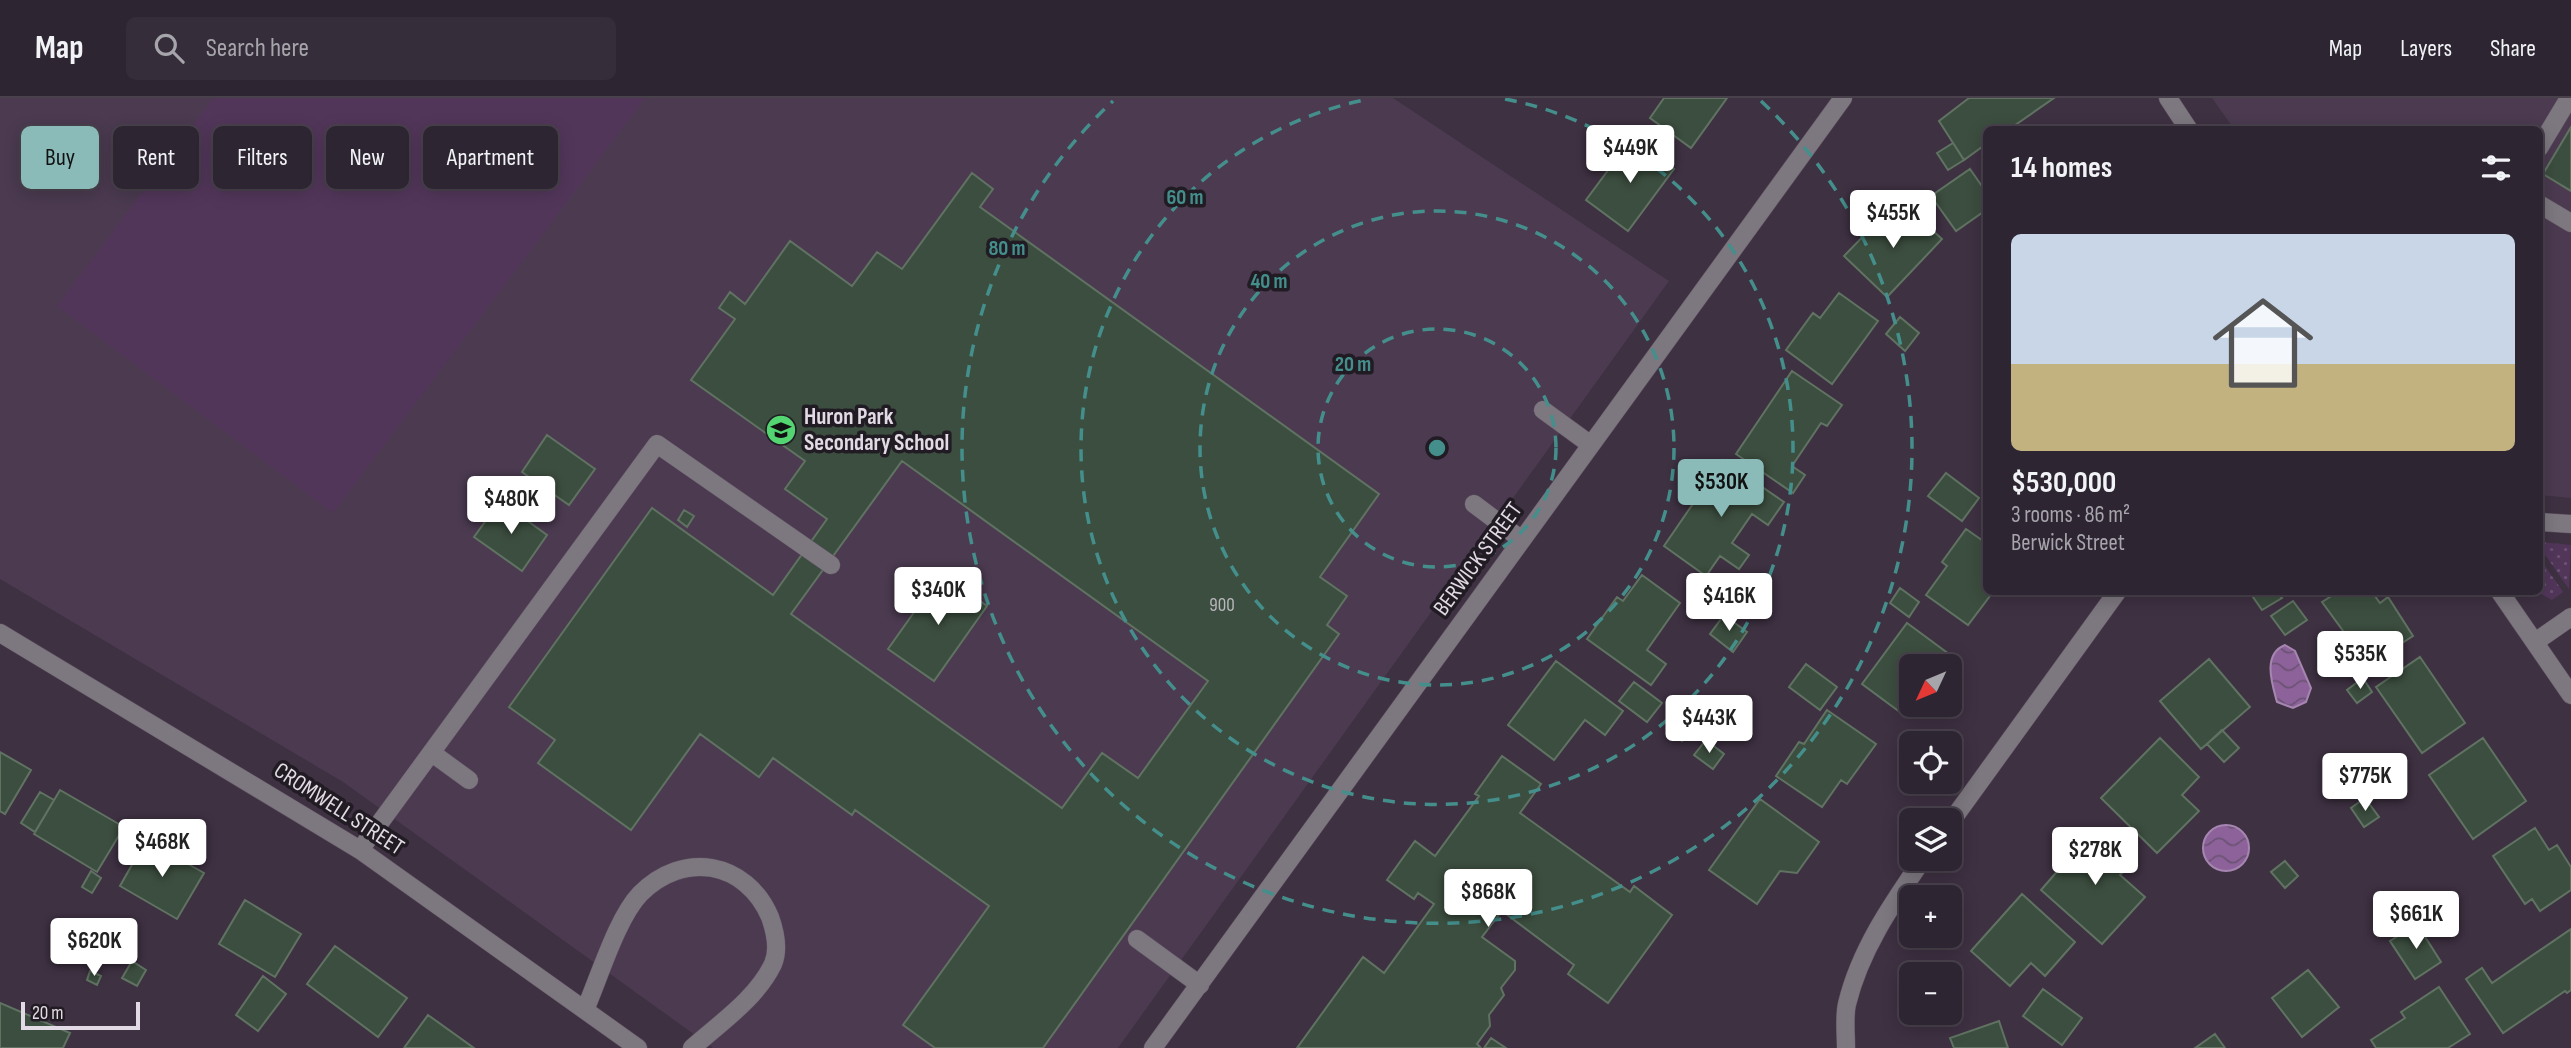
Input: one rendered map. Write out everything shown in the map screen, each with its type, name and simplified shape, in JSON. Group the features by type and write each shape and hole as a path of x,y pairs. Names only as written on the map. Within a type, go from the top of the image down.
{"street":[{"name":"BERWICK STREET","path":"1153,1048 1843,98"},
{"path":"2168,98 2186,126"},
{"path":"2543,141 2569,98"},
{"path":"2543,206 2571,223"},
{"path":"1543,410 1591,444"},
{"path":"360,850 657,444 831,565"},
{"path":"1474,504 1522,540"},
{"path":"2543,522 2571,524"},
{"path":"1961,808 2114,595"},
{"path":"2502,595 2571,695"},
{"path":"2535,642 2571,617"},
{"name":"CROMWELL STREET","path":"0,633 360,850 638,1048"},
{"path":"432,752 469,780"},
{"path":"585,1010 622,922 639,895 660,878 712,866 752,887 765,905 776,932 774,962 749,998 692,1048"},
{"path":"1846,1048 1846,1006 1869,944 1891,904 1914,871"},
{"path":"1137,939 1200,985"}],"shaded area":[{"name":"Huron Park Secondary School","path":"0,98 1393,98 1669,281 1118,1048 713,1048 343,782 0,579"},
{"path":"213,98 645,98 333,513 57,306 145,189 199,189 199,126 192,126"},
{"path":"2212,98 2571,98 2571,498 2543,495 2543,126 2232,126"},
{"path":"2543,542 2571,545 2569,589 2543,552"},
{"path":"2543,563 2563,592 2552,600 2543,595"}],"water":[{"path":"2285,645 2295,651 2311,688 2306,702 2293,708 2277,702 2271,678 2273,655"},
{"path":"2226,825 2242,832 2249,848 2242,864 2226,871 2210,864 2203,848 2210,832"}],"building":[{"path":"1664,98 1727,98 1691,148 1650,118"},
{"path":"1969,98 2054,98 2014,126 1983,126 1983,146 1964,160 1939,121"},
{"path":"2571,127 2571,191 2543,174"},
{"path":"1632,138 1674,169 1628,231 1586,200"},
{"path":"1953,143 1964,160 1948,170 1937,153"},
{"path":"1970,169 1983,188 1983,212 1956,231 1931,196"},
{"path":"972,173 993,189 980,207 1379,494 1320,577 1347,596 1327,625 1339,634 1043,1048 935,1048 903,1025 989,906 855,810 852,815 773,758 759,777 700,734 631,830 538,763 555,740 509,707 652,508 773,595 827,519 785,489 805,461 691,380 735,319 719,308 730,292 745,304 790,241 852,286 877,252 902,269","holes":["902,461 1208,681 1138,778 1102,753 1062,808 791,614"]},
{"path":"1906,206 1942,239 1887,297 1844,256 1875,224 1882,230"},
{"path":"1839,293 1878,321 1832,384 1786,350 1813,313 1820,318"},
{"path":"1900,317 1919,333 1905,351 1886,334"},
{"path":"1792,371 1842,405 1827,426 1821,423 1792,466 1805,475 1793,493 1736,454"},
{"path":"547,435 595,469 569,505 522,472"},
{"path":"1723,460 1784,502 1768,525 1752,514 1732,543 1749,555 1739,569 1720,556 1706,576 1664,546"},
{"path":"1946,473 1979,498 1962,521 1928,496"},
{"path":"500,501 547,535 522,571 474,537"},
{"path":"684,510 694,516 687,527 678,520"},
{"path":"1966,529 1983,541 1983,595 1991,595 1968,625 1926,595 1947,566 1942,562"},
{"path":"942,573 987,606 934,681 888,649"},
{"path":"1642,575 1680,603 1647,650 1666,664 1651,685 1587,639 1617,597 1623,601"},
{"path":"1900,588 1919,602 1909,617 1890,603"},
{"path":"2280,595 2282,598 2262,610 2253,597"},
{"path":"2333,595 2374,595 2380,603 2388,597 2413,636 2368,665 2322,602"},
{"path":"2293,601 2307,620 2285,635 2271,616"},
{"path":"1724,615 1747,632 1733,652 1710,634"},
{"path":"1907,623 1949,654 1899,654 1899,711 1862,684"},
{"path":"2420,657 2465,723 2422,753 2376,687"},
{"path":"2209,659 2250,707 2201,749 2160,701"},
{"path":"1556,661 1623,711 1605,735 1585,720 1554,760 1508,725"},
{"path":"1806,664 1837,687 1820,710 1789,687"},
{"path":"2363,678 2372,692 2357,703 2347,690"},
{"path":"1634,682 1662,703 1647,722 1619,701"},
{"path":"1827,710 1876,744 1847,784 1841,780 1822,807 1776,776 1799,742 1804,744"},
{"path":"1681,722 1690,728 1682,741 1672,734"},
{"path":"2222,730 2239,748 2224,762 2207,744"},
{"path":"2160,738 2199,777 2182,795 2199,811 2157,853 2101,798"},
{"path":"2483,738 2526,801 2473,839 2429,775"},
{"path":"1706,740 1724,754 1713,769 1694,755"},
{"path":"0,752 31,770 5,814 0,811"},
{"path":"1502,756 1541,784 1520,813 1630,892 1634,886 1672,915 1608,1003 1568,974 1574,965 1502,911 1482,937 1515,961 1515,970 1501,988 1504,995 1489,1015 1490,1026 1477,1044 1481,1048 1297,1048 1363,957 1384,973 1434,904 1418,893 1414,899 1387,880 1415,841 1435,856 1479,796 1475,794"},
{"path":"60,790 124,827 97,872 34,834"},
{"path":"40,792 54,800 35,832 21,823"},
{"path":"2365,798 2379,817 2364,827 2351,808"},
{"path":"1760,799 1819,842 1797,873 1780,871 1757,904 1709,870"},
{"path":"2535,828 2549,850 2557,845 2571,867 2571,890 2540,911 2532,899 2525,904 2493,856"},
{"path":"2094,829 2132,862 2120,875 2145,897 2102,944 2041,890"},
{"path":"146,840 204,873 177,919 120,886"},
{"path":"2285,861 2298,876 2285,888 2271,872"},
{"path":"91,871 101,878 92,893 82,887"},
{"path":"2022,894 2075,942 2045,976 2031,963 2010,986 1971,951"},
{"path":"245,900 301,934 275,977 219,944"},
{"path":"2417,924 2441,962 2415,979 2390,941"},
{"path":"2571,929 2571,990 2567,993 2565,991 2503,1033 2466,979 2482,968 2492,983"},
{"path":"335,946 407,998 378,1037 307,984"},
{"path":"132,961 146,970 137,986 122,978"},
{"path":"2308,970 2339,1007 2302,1037 2272,998"},
{"path":"90,971 101,976 97,985 87,980"},
{"path":"263,976 286,994 258,1031 236,1015"},
{"path":"2439,987 2470,1034 2448,1048 2376,1048 2371,1040 2405,1018 2401,1012"},
{"path":"2043,989 2082,1018 2062,1045 2023,1016"},
{"path":"0,1003 70,1033 63,1048 0,1048"},
{"path":"428,1015 474,1048 404,1048"},
{"path":"1999,1021 2008,1048 1954,1048 1950,1038"},
{"path":"2215,1034 2225,1048 2195,1048"},
{"path":"1491,1038 1506,1048 1484,1048"}],"place":[{"name":"Huron Park Secondary School","path":"781,430"}]}
